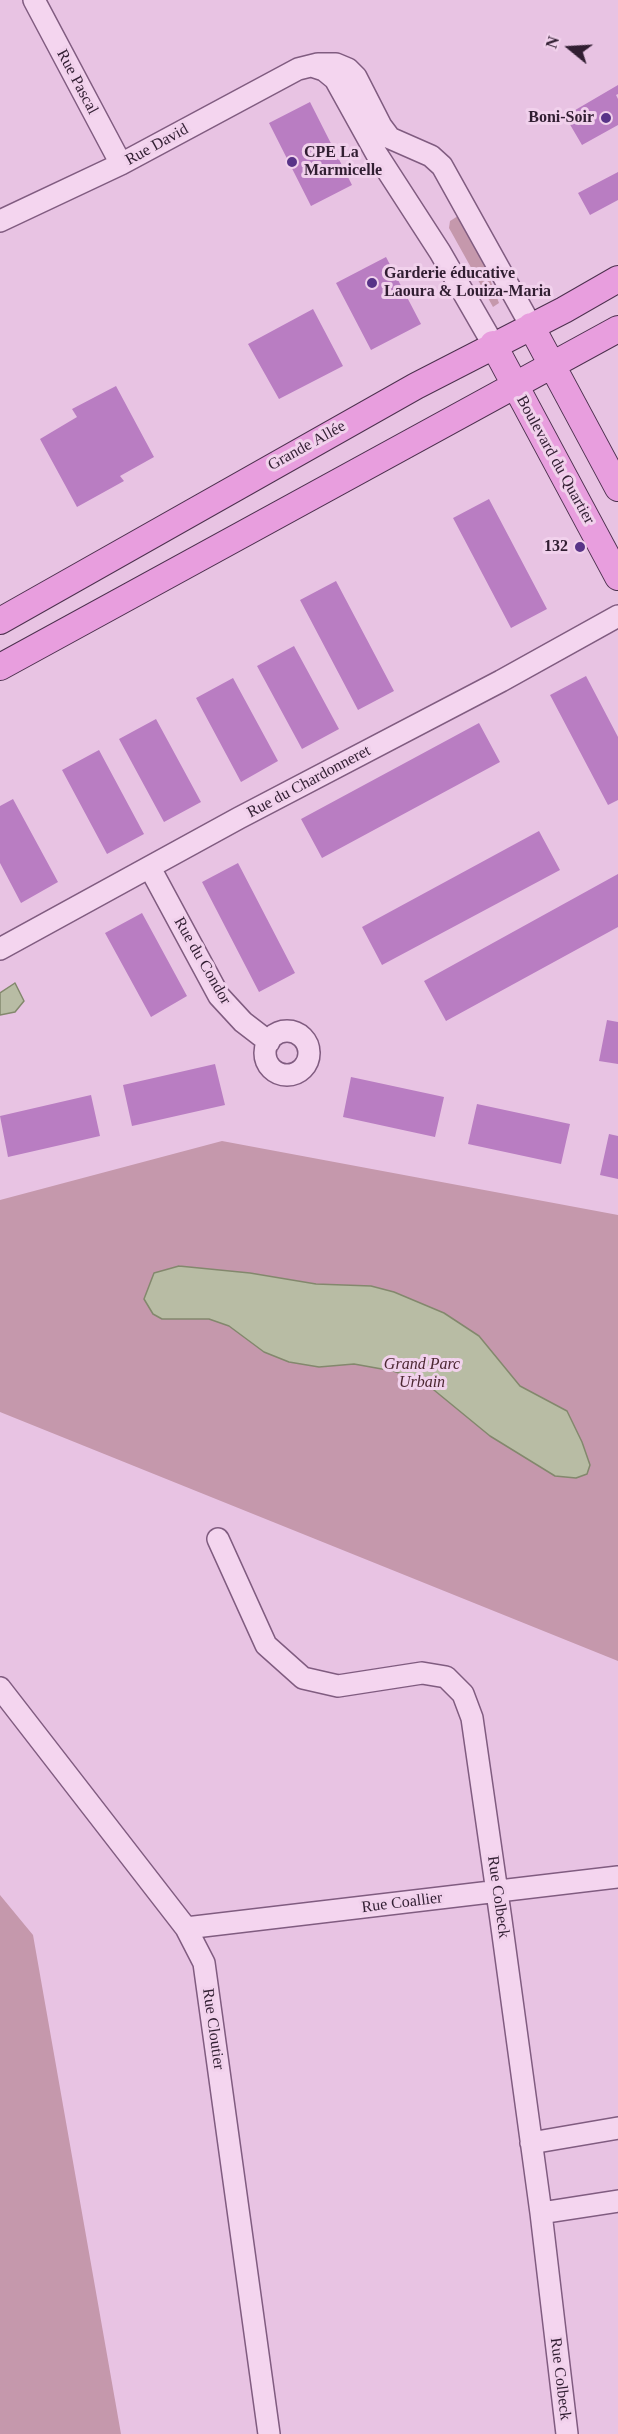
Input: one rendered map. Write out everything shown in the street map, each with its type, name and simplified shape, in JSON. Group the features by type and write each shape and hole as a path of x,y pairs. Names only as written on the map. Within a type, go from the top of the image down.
{"main road":[{"name":"Grande Allée","path":"0,621 293,454 493,344 618,279"},
{"path":"531,326 618,488"},
{"path":"0,667 618,329"},
{"name":"Boulevard du Quartier","path":"493,344 618,577"}],"street":[{"name":"Rue Pascal","path":"34,0 121,164"},
{"name":"Rue David","path":"0,221 121,164 297,69 331,63 348,69 356,77 390,138 431,156 442,166 531,326"},
{"path":"312,66 324,70 334,80 376,153 440,252 493,344"},
{"name":"Rue du Chardonneret","path":"0,949 618,616"},
{"name":"Rue du Condor","path":"150,868 219,996 247,1027 269,1042"},
{"name":"Rue Colbeck","path":"218,1539 267,1645 303,1678 338,1686 422,1672 446,1677 463,1694 472,1718 497,1892 541,2213 567,2434"},
{"name":"Rue Cloutier","path":"0,1688 186,1928 204,1963 269,2434"},
{"name":"Rue Coallier","path":"186,1928 618,1877"},
{"path":"531,2143 618,2128"},
{"path":"541,2213 618,2201"}],"green space":[{"path":"458,216 461,217 482,258 499,303 493,307 449,228 450,221"},
{"name":"Grand Parc Urbain","path":"222,1141 618,1215 618,1661 0,1412 0,1200"},
{"path":"0,1895 33,1935 121,2434 0,2434"}],"shaded area":[{"path":"15,983 24,1001 15,1012 0,1015 0,993"},
{"path":"179,1266 250,1273 316,1284 371,1286 394,1292 444,1313 479,1336 520,1386 567,1411 590,1465 587,1474 576,1478 555,1476 490,1436 423,1381 393,1371 354,1364 319,1367 289,1362 264,1352 229,1326 209,1319 162,1319 153,1314 144,1299 154,1273"}],"building":[{"path":"618,85 616,95 618,125 582,145 565,116"},
{"path":"310,102 352,185 311,206 269,123"},
{"path":"618,172 618,200 590,215 578,193"},
{"path":"386,257 421,324 371,350 336,283"},
{"path":"313,309 343,366 279,399 248,344"},
{"path":"116,386 154,457 120,476 124,481 77,507 40,439 77,417 72,409"},
{"path":"489,499 547,609 511,628 453,518"},
{"path":"336,581 394,691 358,710 300,600"},
{"path":"294,646 339,729 302,749 257,666"},
{"path":"586,676 618,737 618,800 608,805 550,695"},
{"path":"233,678 278,761 241,782 196,698"},
{"path":"156,719 201,802 164,822 119,739"},
{"path":"479,723 500,762 322,858 301,819"},
{"path":"99,750 144,834 107,854 62,770"},
{"path":"13,799 58,882 21,903 0,863 0,806"},
{"path":"539,831 560,870 382,965 362,927"},
{"path":"238,863 295,973 259,992 202,882"},
{"path":"618,874 618,927 446,1021 424,981"},
{"path":"142,913 187,996 151,1017 105,933"},
{"path":"607,1020 618,1022 618,1064 599,1061"},
{"path":"215,1064 225,1105 132,1126 123,1085"},
{"path":"351,1077 444,1097 435,1137 343,1117"},
{"path":"91,1095 100,1136 8,1157 0,1116"},
{"path":"477,1104 570,1124 561,1164 468,1144"},
{"path":"609,1134 618,1136 618,1179 600,1175"}],"place":[{"name":"Boni-Soir","path":"606,118"},
{"name":"CPE La Marmicelle","path":"292,162"},
{"name":"Garderie éducative Laoura & Louiza-Maria","path":"372,283"},
{"name":"132","path":"580,547"}]}
